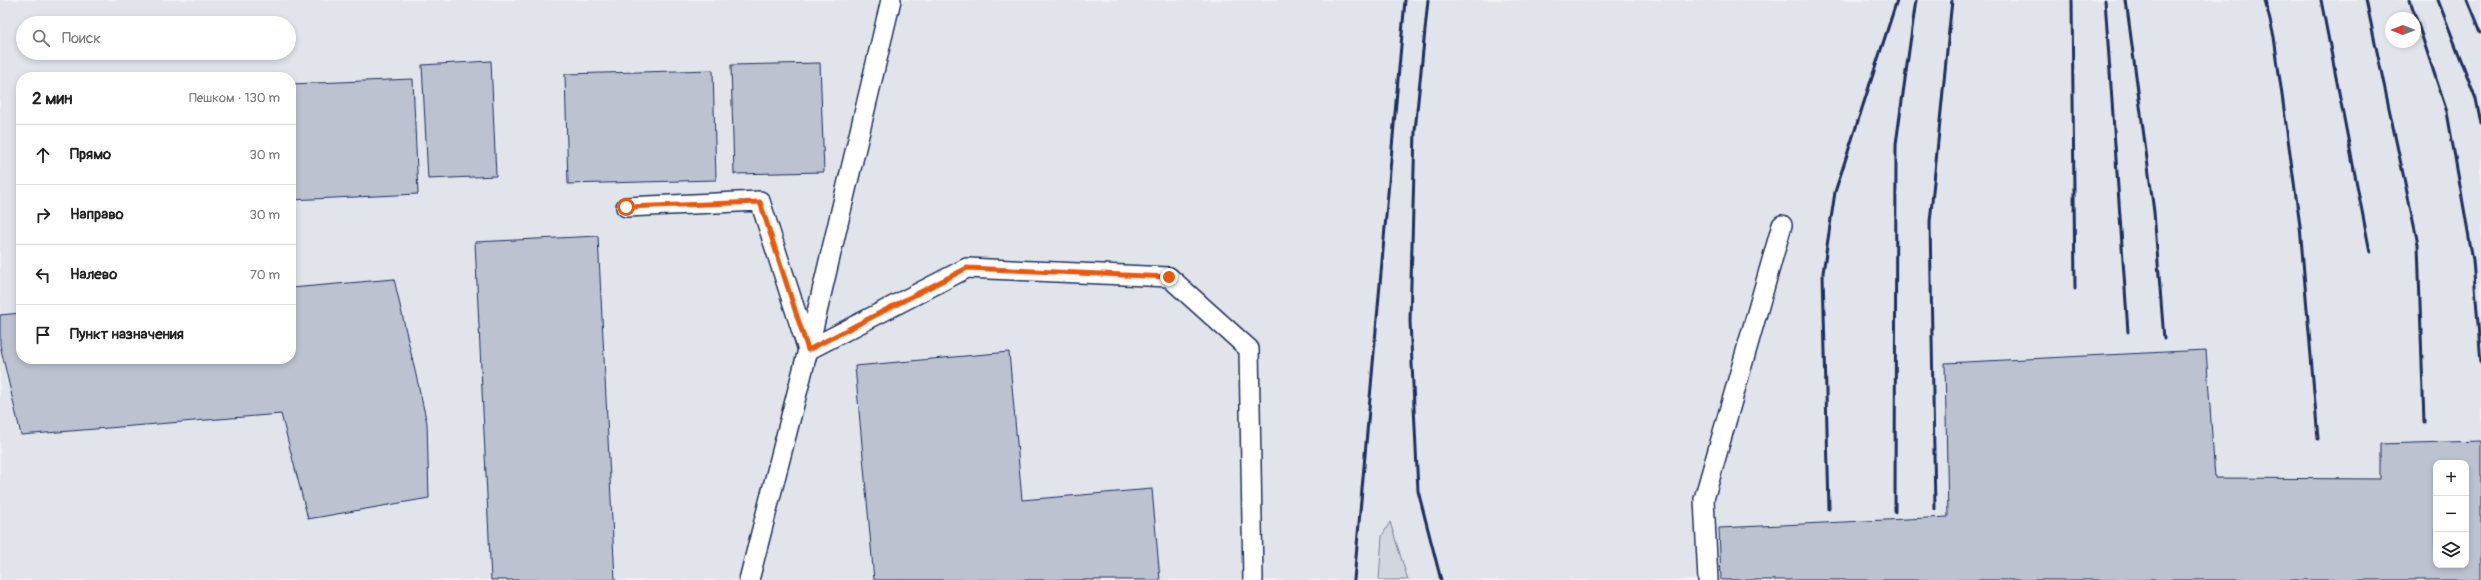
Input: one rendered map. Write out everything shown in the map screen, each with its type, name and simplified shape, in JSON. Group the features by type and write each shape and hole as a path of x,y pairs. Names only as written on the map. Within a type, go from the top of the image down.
{"lane":[{"path":"749,580 808,350 890,0"},
{"path":"626,207 760,202 808,350"},
{"path":"1708,580 1704,499 1782,225"},
{"path":"808,350 967,268 1169,277 1249,349 1253,580"}],"shaded area":[{"path":"0,0 2481,0 2481,580 0,580"},
{"path":"1390,522 1408,580 1379,580 1382,536"}],"building":[{"path":"491,61 496,176 428,179 422,65"},
{"path":"820,63 824,172 734,174 731,65"},
{"path":"713,70 716,180 568,184 565,74"},
{"path":"413,79 418,194 296,200 296,84"},
{"path":"598,236 615,580 491,580 475,242"},
{"path":"394,279 427,423 429,498 308,519 281,414 21,435 0,345 0,315 16,313 16,364 296,364 296,288"},
{"path":"2206,350 2215,478 2380,479 2380,444 2481,441 2481,580 1721,580 1719,528 1948,517 1945,363"},
{"path":"1009,352 1022,500 1152,489 1160,580 874,580 855,366"}],"railway":[{"path":"1354,580 1405,0"},
{"path":"1428,0 1415,131 1410,321 1418,491 1441,580"},
{"path":"1829,509 1823,273 1835,192 1897,0"},
{"path":"1895,512 1896,144 1916,0"},
{"path":"1935,509 1930,222 1952,0"},
{"path":"2072,0 2075,289"},
{"path":"2105,0 2128,332"},
{"path":"2126,0 2154,212 2164,339"},
{"path":"2265,0 2274,37 2300,226 2318,439"},
{"path":"2321,0 2370,252"},
{"path":"2366,0 2418,244 2424,422"},
{"path":"2410,0 2447,112 2473,260 2481,363"},
{"path":"2438,0 2476,99 2481,123"},
{"path":"2468,0 2481,32"}],"route":[{"path":"626,207 760,202 808,350 967,268 1169,277"}]}
